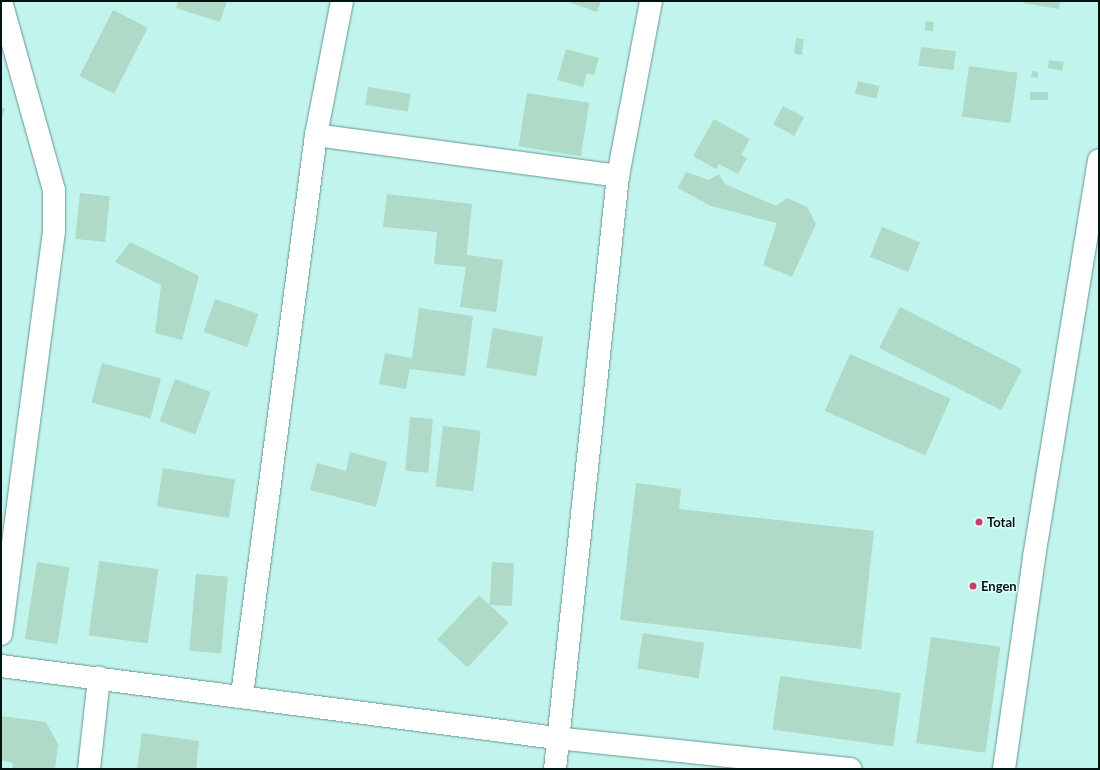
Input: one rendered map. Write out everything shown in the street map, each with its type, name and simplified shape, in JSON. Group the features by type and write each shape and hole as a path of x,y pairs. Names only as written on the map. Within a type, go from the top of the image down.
{"street":[{"path":"1,1 43,142 54,196 54,230 1,634"},
{"path":"242,695 316,135 342,1"},
{"path":"554,769 556,738 618,176 651,1"},
{"path":"316,135 618,176"},
{"path":"1004,769 1034,557 1099,160"},
{"path":"1,666 242,695 556,738 850,769"},
{"path":"90,769 99,678"}],"building":[{"path":"178,1 227,1 220,22 176,8"},
{"path":"565,1 601,1 597,12"},
{"path":"1023,1 1060,1 1059,9 1023,3"},
{"path":"113,10 148,28 114,94 79,76"},
{"path":"926,21 934,22 933,31 925,30"},
{"path":"796,38 804,39 802,55 794,54"},
{"path":"921,47 956,51 953,70 919,66"},
{"path":"566,49 599,58 594,75 587,73 583,87 557,80"},
{"path":"1049,60 1064,62 1062,71 1048,68"},
{"path":"969,66 1018,73 1010,123 962,117"},
{"path":"1032,71 1038,72 1038,78 1031,77"},
{"path":"858,81 879,86 877,99 855,94"},
{"path":"368,87 410,94 408,112 365,105"},
{"path":"1030,92 1048,92 1048,100 1030,100"},
{"path":"527,93 589,103 581,156 519,146"},
{"path":"783,106 804,117 794,136 773,125"},
{"path":"1,107 5,109 1,121"},
{"path":"714,119 750,139 741,155 747,158 738,174 719,164 716,169 693,156"},
{"path":"686,172 709,180 719,174 725,184 776,206 787,198 807,207 816,224 792,277 763,265 777,223 711,206 678,188"},
{"path":"80,193 110,196 105,242 75,239"},
{"path":"387,194 472,204 466,261 467,255 503,260 496,312 460,307 466,267 434,264 437,232 383,227"},
{"path":"882,227 920,242 908,272 870,257"},
{"path":"130,242 199,276 182,340 155,333 161,285 115,262"},
{"path":"215,299 258,314 247,347 204,332"},
{"path":"900,307 1022,369 1001,410 879,348"},
{"path":"419,308 473,316 465,376 410,369 411,362 406,389 379,384 385,353 412,358"},
{"path":"493,328 543,337 536,376 486,367"},
{"path":"850,354 950,399 925,455 825,411"},
{"path":"102,363 161,379 150,418 91,403"},
{"path":"175,379 211,392 195,434 160,421"},
{"path":"410,417 433,419 428,473 405,471"},
{"path":"443,426 481,431 473,491 436,487"},
{"path":"350,452 387,462 376,507 310,490 317,463 346,471"},
{"path":"163,468 235,479 229,518 157,507"},
{"path":"636,483 681,489 679,509 874,531 861,649 620,620"},
{"path":"99,561 158,569 148,644 89,635"},
{"path":"37,562 70,567 57,644 25,639"},
{"path":"492,562 514,563 512,606 490,605"},
{"path":"196,574 228,577 221,653 189,651"},
{"path":"479,595 509,623 467,668 437,640"},
{"path":"643,633 704,643 699,678 637,669"},
{"path":"931,637 1000,647 985,753 916,743"},
{"path":"780,676 901,693 893,746 772,729"},
{"path":"1,716 46,722 58,744 55,769 12,769 13,763 1,760"},
{"path":"142,733 199,741 196,769 137,769"}],"place":[{"name":"Total","path":"979,522"},
{"name":"Engen","path":"973,586"}]}
